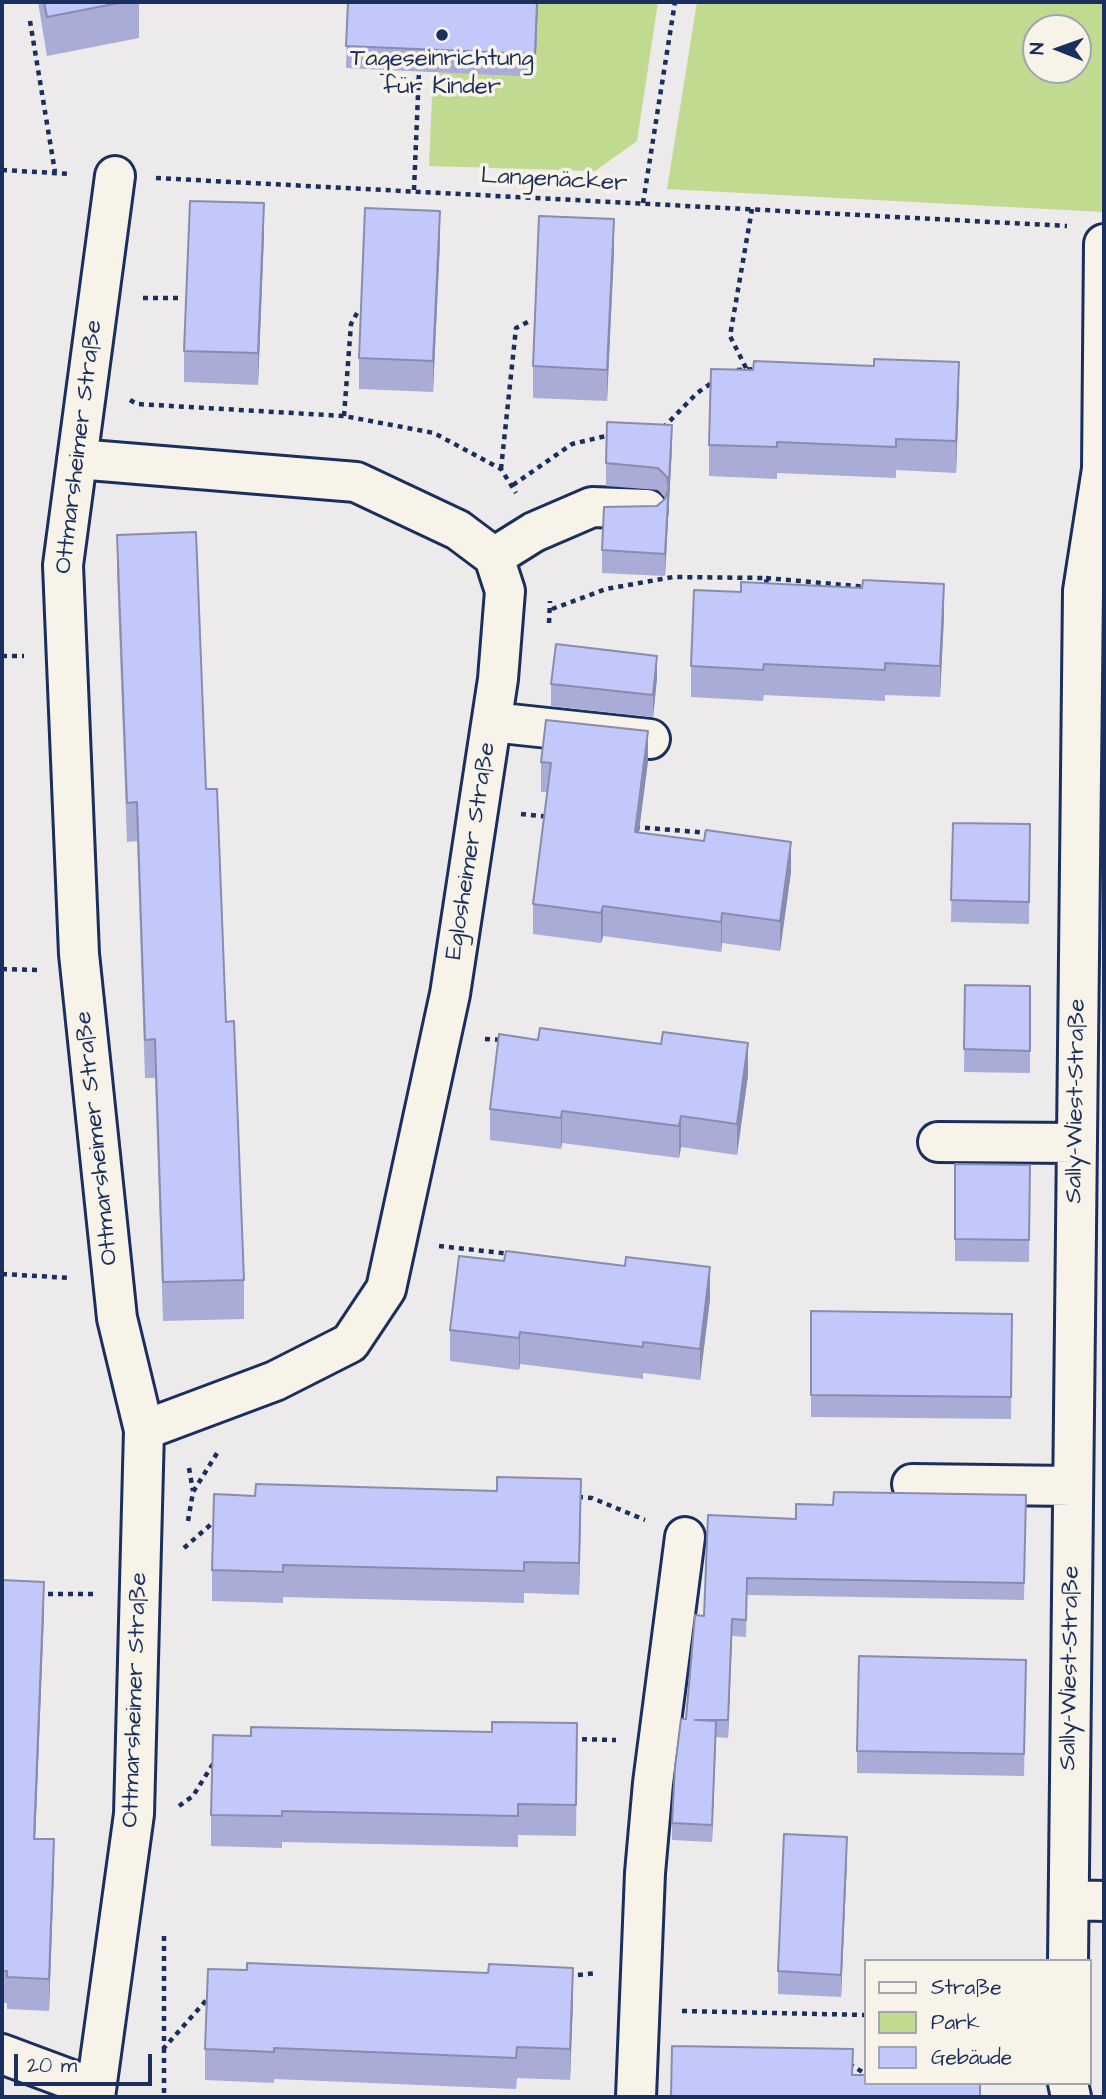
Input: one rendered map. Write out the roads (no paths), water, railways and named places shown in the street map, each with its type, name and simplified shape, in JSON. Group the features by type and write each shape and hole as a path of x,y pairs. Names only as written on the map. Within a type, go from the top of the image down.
{"street":[{"name":"Ottmarsheimer Straße","path":"95,2093 134,1814 144,1430 117,1318 79,954 63,565 115,176"},
{"name":"Sally-Wiest-Straße","path":"1069,1959 1087,1900 1073,1486 1089,1439 1077,1143 1091,975 1083,591 1099,521 1102,469 1091,235"},
{"path":"77,459 356,482 458,530 494,557 534,532 592,507 647,509"},
{"name":"Eglosheimer Straße","path":"144,1430 275,1381 350,1343 387,1289 442,1033 492,722 505,591 494,557"},
{"path":"492,722 650,739"},
{"path":"938,1142 1077,1143"},
{"path":"912,1484 1073,1486"},
{"path":"636,2097 645,1873 658,1741 685,1537"},
{"path":"2,2054 95,2093"}],"place":[{"name":"Tageseinrichtung für Kinder","path":"442,35"}]}
